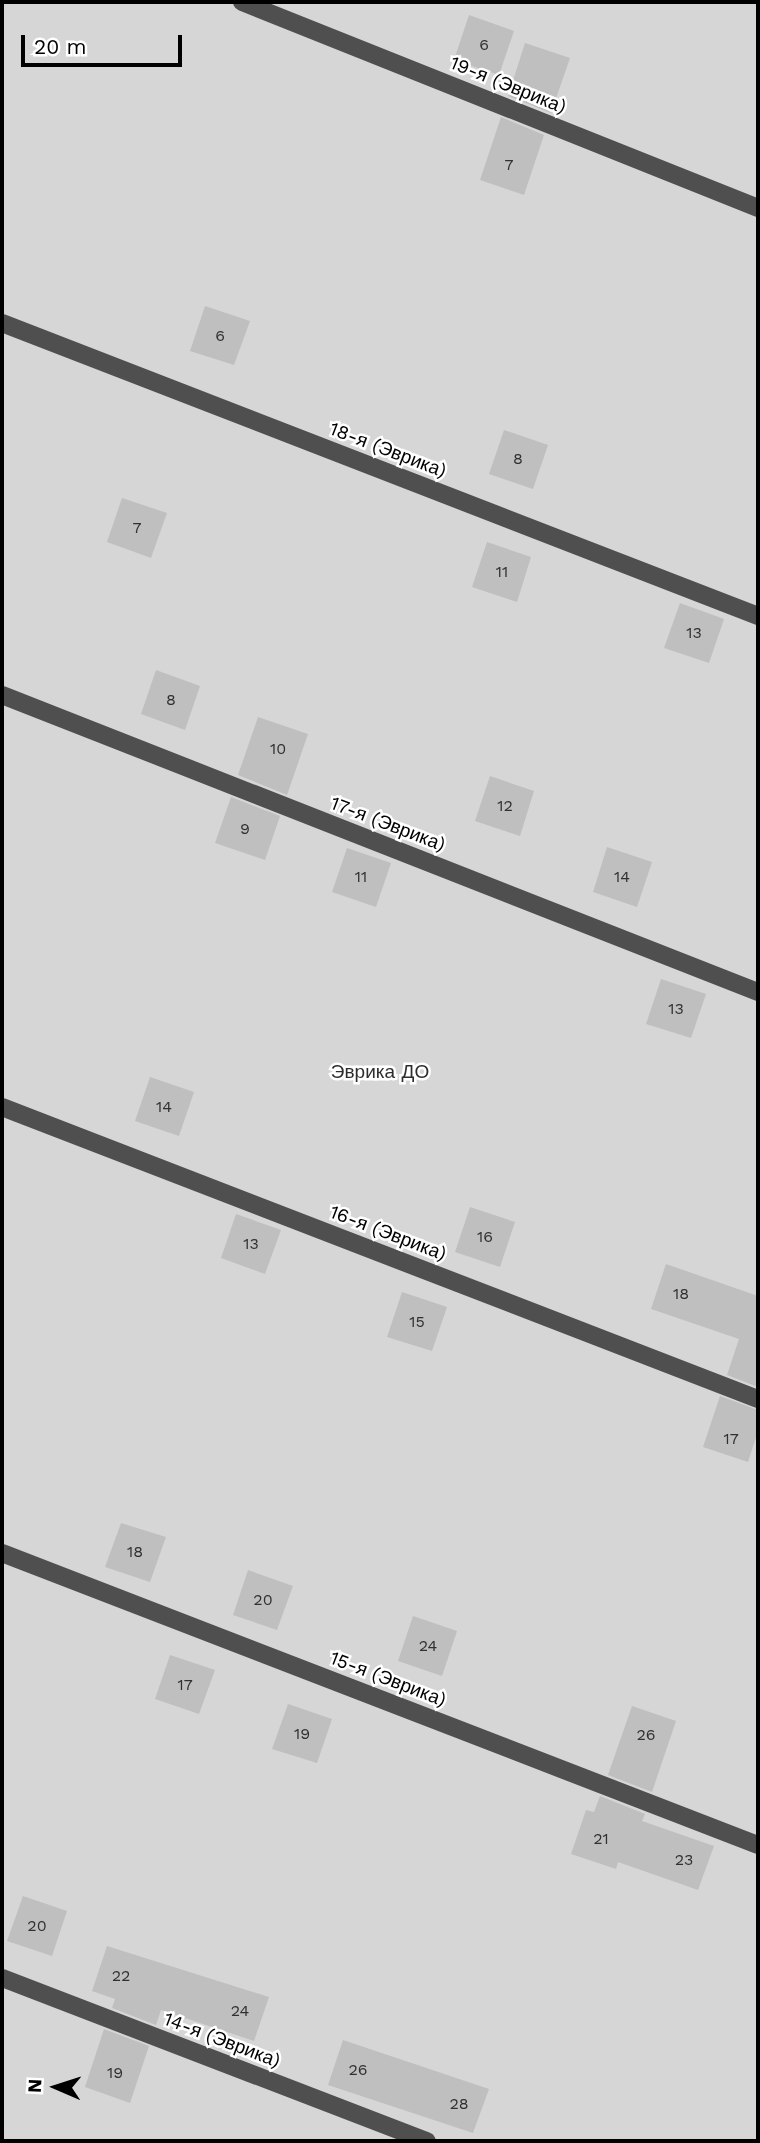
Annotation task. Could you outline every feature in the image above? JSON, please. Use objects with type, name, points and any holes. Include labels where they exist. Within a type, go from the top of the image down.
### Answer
[{"type":"lane","name":"19-я (Эврика)","points":[[242,2],[758,208]]},
{"type":"lane","name":"18-я (Эврика)","points":[[2,323],[758,616]]},
{"type":"lane","name":"17-я (Эврика)","points":[[2,695],[758,992]]},
{"type":"lane","name":"16-я (Эврика)","points":[[2,1107],[758,1399]]},
{"type":"lane","name":"15-я (Эврика)","points":[[2,1553],[758,1845]]},
{"type":"lane","name":"14-я (Эврика)","points":[[2,1978],[426,2141]]},
{"type":"green space","name":"Эврика ДО","points":[[2,2],[758,2],[758,2141],[2,2141]]},
{"type":"building","points":[[469,15],[514,31],[499,75],[454,60]]},
{"type":"building","points":[[525,43],[570,58],[551,113],[508,96]]},
{"type":"building","points":[[501,117],[544,135],[524,195],[480,180]]},
{"type":"building","points":[[205,306],[250,321],[234,365],[190,351]]},
{"type":"building","points":[[504,430],[548,445],[533,489],[489,474]]},
{"type":"building","points":[[122,498],[167,513],[151,558],[107,542]]},
{"type":"building","points":[[487,542],[531,557],[517,602],[472,587]]},
{"type":"building","points":[[680,603],[724,619],[709,663],[664,648]]},
{"type":"building","points":[[156,670],[200,686],[185,730],[141,714]]},
{"type":"building","points":[[258,717],[308,734],[287,795],[238,775]]},
{"type":"building","points":[[490,776],[534,791],[520,836],[475,821]]},
{"type":"building","points":[[231,797],[280,816],[265,860],[215,843]]},
{"type":"building","points":[[607,847],[652,862],[637,907],[593,892]]},
{"type":"building","points":[[347,848],[391,863],[376,907],[332,892]]},
{"type":"building","points":[[661,979],[706,994],[691,1038],[646,1024]]},
{"type":"building","points":[[150,1077],[194,1092],[179,1136],[135,1121]]},
{"type":"building","points":[[470,1207],[515,1222],[500,1267],[455,1252]]},
{"type":"building","points":[[236,1214],[281,1230],[265,1274],[221,1258]]},
{"type":"building","points":[[666,1264],[758,1296],[758,1387],[727,1375],[739,1339],[651,1309]]},
{"type":"building","points":[[402,1292],[447,1307],[432,1351],[387,1337]]},
{"type":"building","points":[[720,1396],[758,1410],[758,1431],[748,1462],[703,1447]]},
{"type":"building","points":[[121,1523],[166,1537],[150,1582],[105,1567]]},
{"type":"building","points":[[248,1570],[293,1586],[277,1630],[233,1615]]},
{"type":"building","points":[[413,1616],[457,1631],[442,1676],[398,1661]]},
{"type":"building","points":[[170,1655],[215,1670],[199,1714],[155,1699]]},
{"type":"building","points":[[288,1704],[332,1719],[317,1763],[272,1749]]},
{"type":"building","points":[[632,1706],[676,1721],[652,1792],[608,1775]]},
{"type":"building","points":[[600,1796],[645,1814],[642,1821],[714,1846],[698,1890],[618,1862],[616,1869],[571,1854],[586,1810],[594,1812]]},
{"type":"building","points":[[23,1896],[67,1911],[52,1956],[7,1941]]},
{"type":"building","points":[[107,1946],[269,1997],[254,2041],[161,2010],[156,2025],[112,2008],[115,1999],[92,1991]]},
{"type":"building","points":[[104,2029],[149,2046],[130,2103],[85,2087]]},
{"type":"building","points":[[343,2040],[489,2089],[473,2133],[328,2085]]}]
